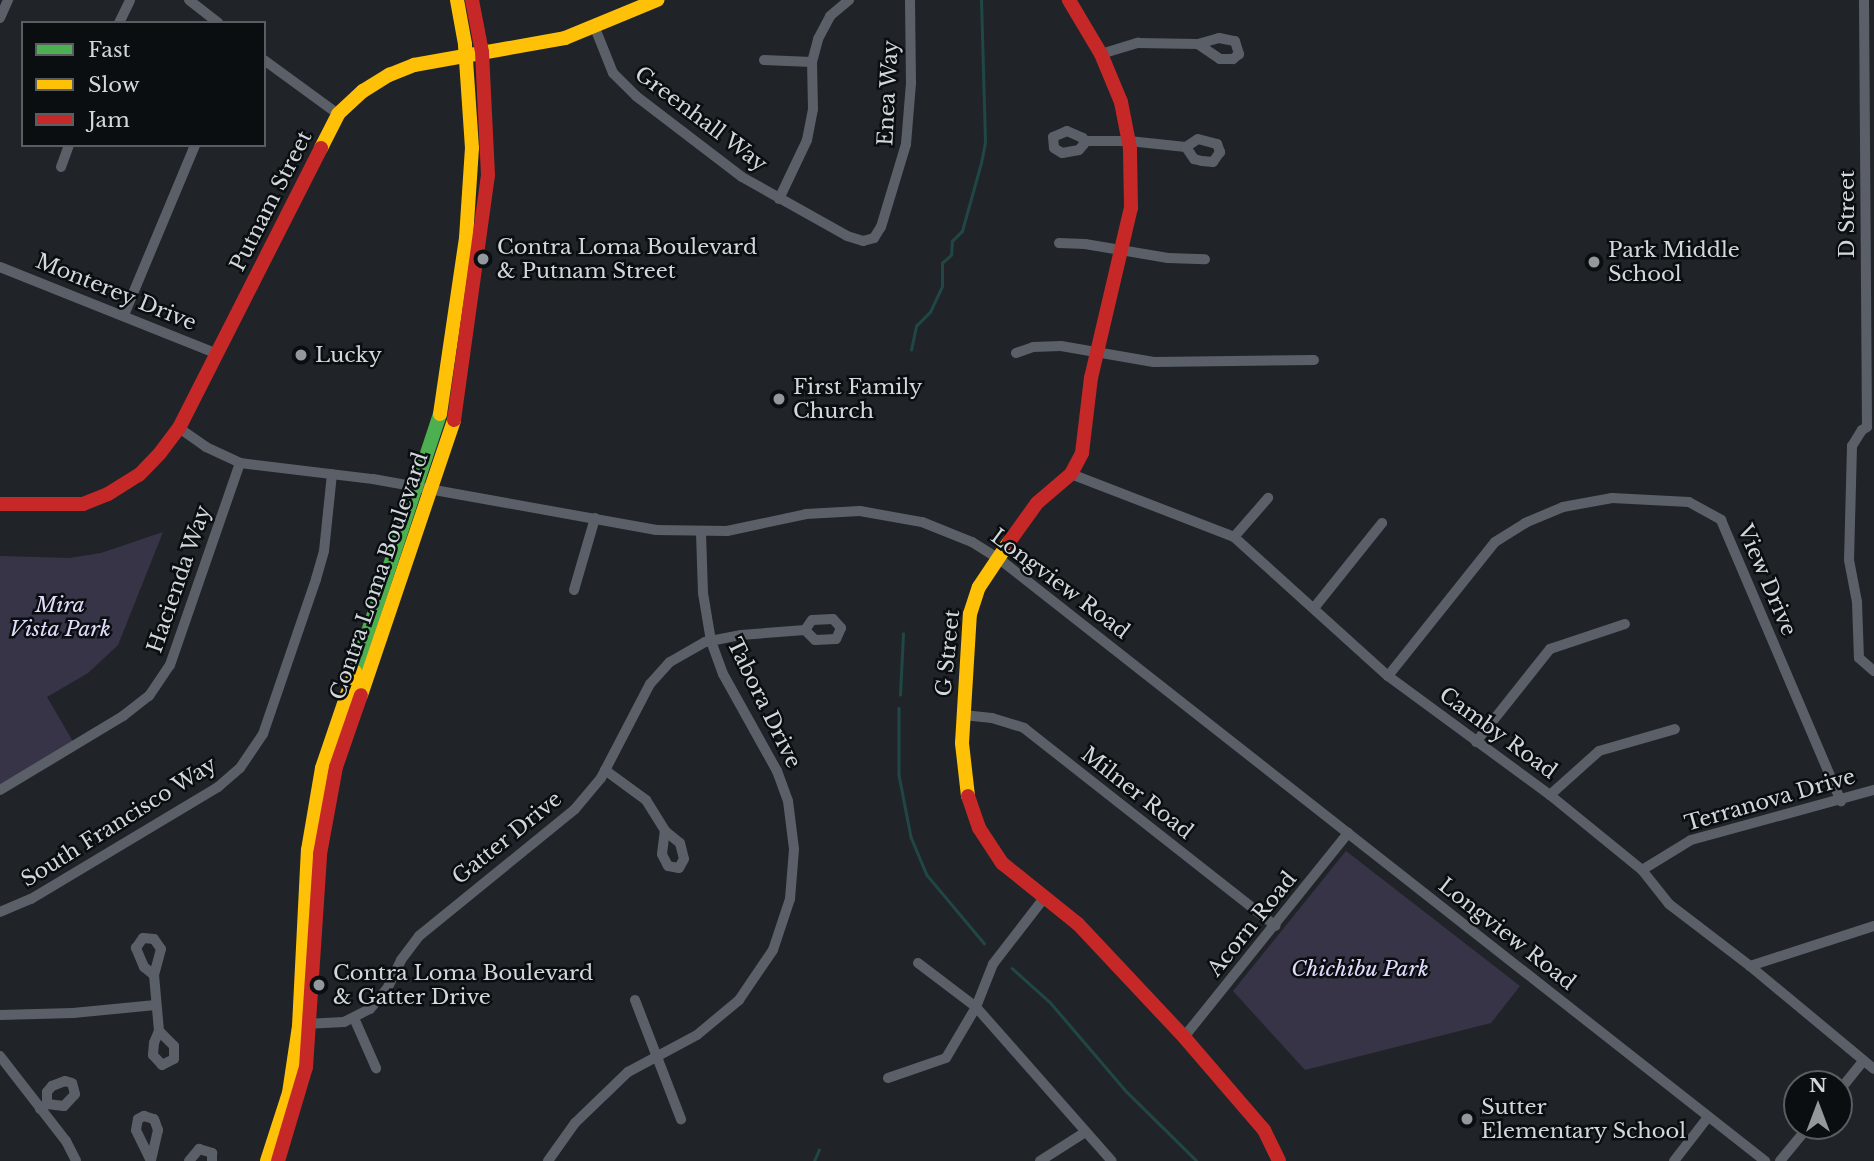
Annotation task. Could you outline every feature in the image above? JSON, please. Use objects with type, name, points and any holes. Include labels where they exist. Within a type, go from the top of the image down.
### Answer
[{"type":"main road","name":"Contra Loma Boulevard","points":[[278,1161],[288,1135],[306,1067],[304,1025],[308,849],[322,768],[437,428],[448,374],[466,238],[472,148],[466,54],[457,0]]},
{"type":"main road","name":"Contra Loma Boulevard","points":[[267,1161],[289,1093],[304,1025],[320,854],[336,766],[453,426],[460,387],[488,175],[482,52],[472,0]]},
{"type":"main road","name":"Putnam Street","points":[[0,504],[83,504],[108,494],[139,475],[179,428],[338,114],[363,91],[389,75],[414,65],[466,54],[539,44],[595,28],[656,0]]},
{"type":"main road","name":"G Street","points":[[1069,0],[1101,54],[1121,102],[1129,141],[1132,196],[1123,251],[1090,385],[1086,441],[1071,474],[1032,510],[998,558],[979,587],[970,614],[962,765],[971,810],[987,842],[1002,863],[1078,924],[1184,1037],[1264,1130],[1279,1161]]},
{"type":"street","points":[[0,18],[8,0]]},
{"type":"street","points":[[120,21],[130,0]]},
{"type":"street","points":[[189,0],[215,21]]},
{"type":"street","points":[[779,199],[807,140],[813,110],[812,62],[825,24],[849,0]]},
{"type":"street","name":"Enea Way","points":[[846,236],[863,241],[878,233],[900,170],[910,109],[910,0]]},
{"type":"street","name":"D Street","points":[[1864,0],[1871,429]]},
{"type":"street","name":"Greenhall Way","points":[[595,28],[613,72],[628,89],[727,167],[846,236]]},
{"type":"street","points":[[1101,54],[1138,43],[1198,44]]},
{"type":"street","points":[[764,60],[812,62]]},
{"type":"street","points":[[266,61],[338,114]]},
{"type":"street","points":[[1084,141],[1129,141],[1186,147]]},
{"type":"street","points":[[61,167],[68,147]]},
{"type":"street","points":[[124,315],[194,147]]},
{"type":"street","points":[[1059,243],[1168,258],[1205,259]]},
{"type":"street","name":"Monterey Drive","points":[[0,267],[217,354]]},
{"type":"street","points":[[1016,353],[1048,346],[1097,351],[1154,362],[1314,360]]},
{"type":"street","name":"Longview Road","points":[[179,428],[206,447],[240,463],[416,487],[656,530],[701,533],[752,527],[806,514],[876,512],[943,529],[998,558],[1765,1161]]},
{"type":"street","points":[[1871,429],[1862,430],[1852,446],[1849,560],[1857,602],[1859,659],[1874,671]]},
{"type":"street","name":"Hacienda Way","points":[[0,790],[123,716],[149,695],[170,665],[240,463]]},
{"type":"street","name":"South Francisco Way","points":[[0,912],[32,899],[207,794],[240,768],[263,734],[316,579],[324,551],[332,474]]},
{"type":"street","name":"Camby Road","points":[[1071,474],[1234,537],[1388,676],[1550,795],[1642,870],[1669,904],[1750,966],[1874,1069]]},
{"type":"street","points":[[1234,537],[1268,498]]},
{"type":"street","name":"View Drive","points":[[1388,676],[1495,541],[1525,523],[1563,508],[1612,498],[1689,502],[1721,520],[1841,801]]},
{"type":"street","points":[[574,590],[595,518]]},
{"type":"street","points":[[1314,608],[1382,523]]},
{"type":"street","name":"Tabora Drive","points":[[548,1161],[566,1132],[634,1068],[709,1027],[748,989],[779,935],[793,881],[793,833],[783,785],[723,674],[711,641],[703,593],[701,533]]},
{"type":"street","points":[[1476,742],[1550,649],[1625,624]]},
{"type":"street","name":"Gatter Drive","points":[[304,1025],[329,1024],[354,1018],[382,996],[419,936],[565,818],[606,770],[655,677],[677,656],[711,641],[741,635],[805,630]]},
{"type":"street","name":"Milner Road","points":[[963,715],[1002,720],[1024,728],[1276,926]]},
{"type":"street","points":[[1550,795],[1599,751],[1675,729]]},
{"type":"street","points":[[606,770],[646,800],[665,831]]},
{"type":"street","name":"Terranova Drive","points":[[1642,870],[1691,840],[1874,790]]},
{"type":"street","name":"Acorn Road","points":[[1184,1037],[1276,926],[1348,833]]},
{"type":"street","points":[[888,1077],[946,1058],[976,1007],[993,964],[1044,898]]},
{"type":"street","points":[[1750,966],[1874,926]]},
{"type":"street","points":[[918,963],[976,1007],[1084,1133],[1112,1161]]},
{"type":"street","points":[[154,975],[159,1031]]},
{"type":"street","points":[[635,1000],[681,1119]]},
{"type":"street","points":[[0,1015],[156,1005]]},
{"type":"street","points":[[354,1018],[376,1068]]},
{"type":"street","points":[[0,1056],[43,1107],[76,1161]]},
{"type":"street","points":[[1853,1074],[1863,1061]]},
{"type":"street","points":[[1674,1161],[1708,1117]]},
{"type":"street","points":[[1040,1161],[1084,1133]]},
{"type":"street","points":[[1780,1161],[1797,1140]]},
{"type":"street","points":[[189,1161],[198,1149],[212,1153],[212,1161]]},
{"type":"green space","name":"Mira Vista Park","points":[[163,532],[118,645],[88,673],[47,697],[75,745],[0,790],[0,556],[69,558],[101,553]]},
{"type":"green space","name":"Chichibu Park","points":[[1346,851],[1520,986],[1491,1023],[1305,1070],[1233,991]]},
{"type":"waterway","points":[[911,350],[916,326],[930,312],[942,286],[942,263],[951,255],[952,241],[962,231],[981,163],[985,142],[981,0]]},
{"type":"waterway","points":[[900,695],[903,634]]},
{"type":"waterway","points":[[899,708],[899,775],[911,837],[927,875],[984,943]]},
{"type":"waterway","points":[[1012,968],[1050,1002],[1127,1092],[1196,1160]]},
{"type":"waterway","points":[[814,1161],[819,1150]]},
{"type":"traffic: fast","points":[[355,671],[440,414]]},
{"type":"traffic: slow","points":[[440,414],[466,238],[472,148],[465,44],[457,0]]},
{"type":"traffic: slow","points":[[321,148],[338,114],[363,91],[389,75],[414,65],[565,38],[657,0]]},
{"type":"traffic: slow","points":[[361,695],[454,420]]},
{"type":"traffic: slow","points":[[968,796],[962,743],[970,614],[979,587],[1009,542]]},
{"type":"traffic: slow","points":[[267,1161],[289,1093],[299,1026],[308,850],[322,768],[355,671]]},
{"type":"traffic: jam","points":[[454,420],[488,175],[482,52],[472,0]]},
{"type":"traffic: jam","points":[[1009,542],[1037,503],[1071,474],[1082,453],[1091,378],[1131,208],[1130,148],[1121,102],[1101,54],[1069,0]]},
{"type":"traffic: jam","points":[[0,504],[83,504],[108,494],[139,475],[160,453],[179,428],[321,148]]},
{"type":"traffic: jam","points":[[278,1161],[306,1067],[320,854],[336,767],[361,695]]},
{"type":"traffic: jam","points":[[968,796],[979,828],[1002,863],[1078,924],[1184,1037],[1264,1130],[1279,1161]]},
{"type":"place","name":"Contra Loma Boulevard & Putnam Street","points":[[483,259]]},
{"type":"place","name":"Park Middle School","points":[[1594,262]]},
{"type":"place","name":"Lucky","points":[[301,355]]},
{"type":"place","name":"First Family Church","points":[[779,399]]},
{"type":"place","name":"Contra Loma Boulevard & Gatter Drive","points":[[319,985]]},
{"type":"place","name":"Sutter Elementary School","points":[[1467,1119]]}]
